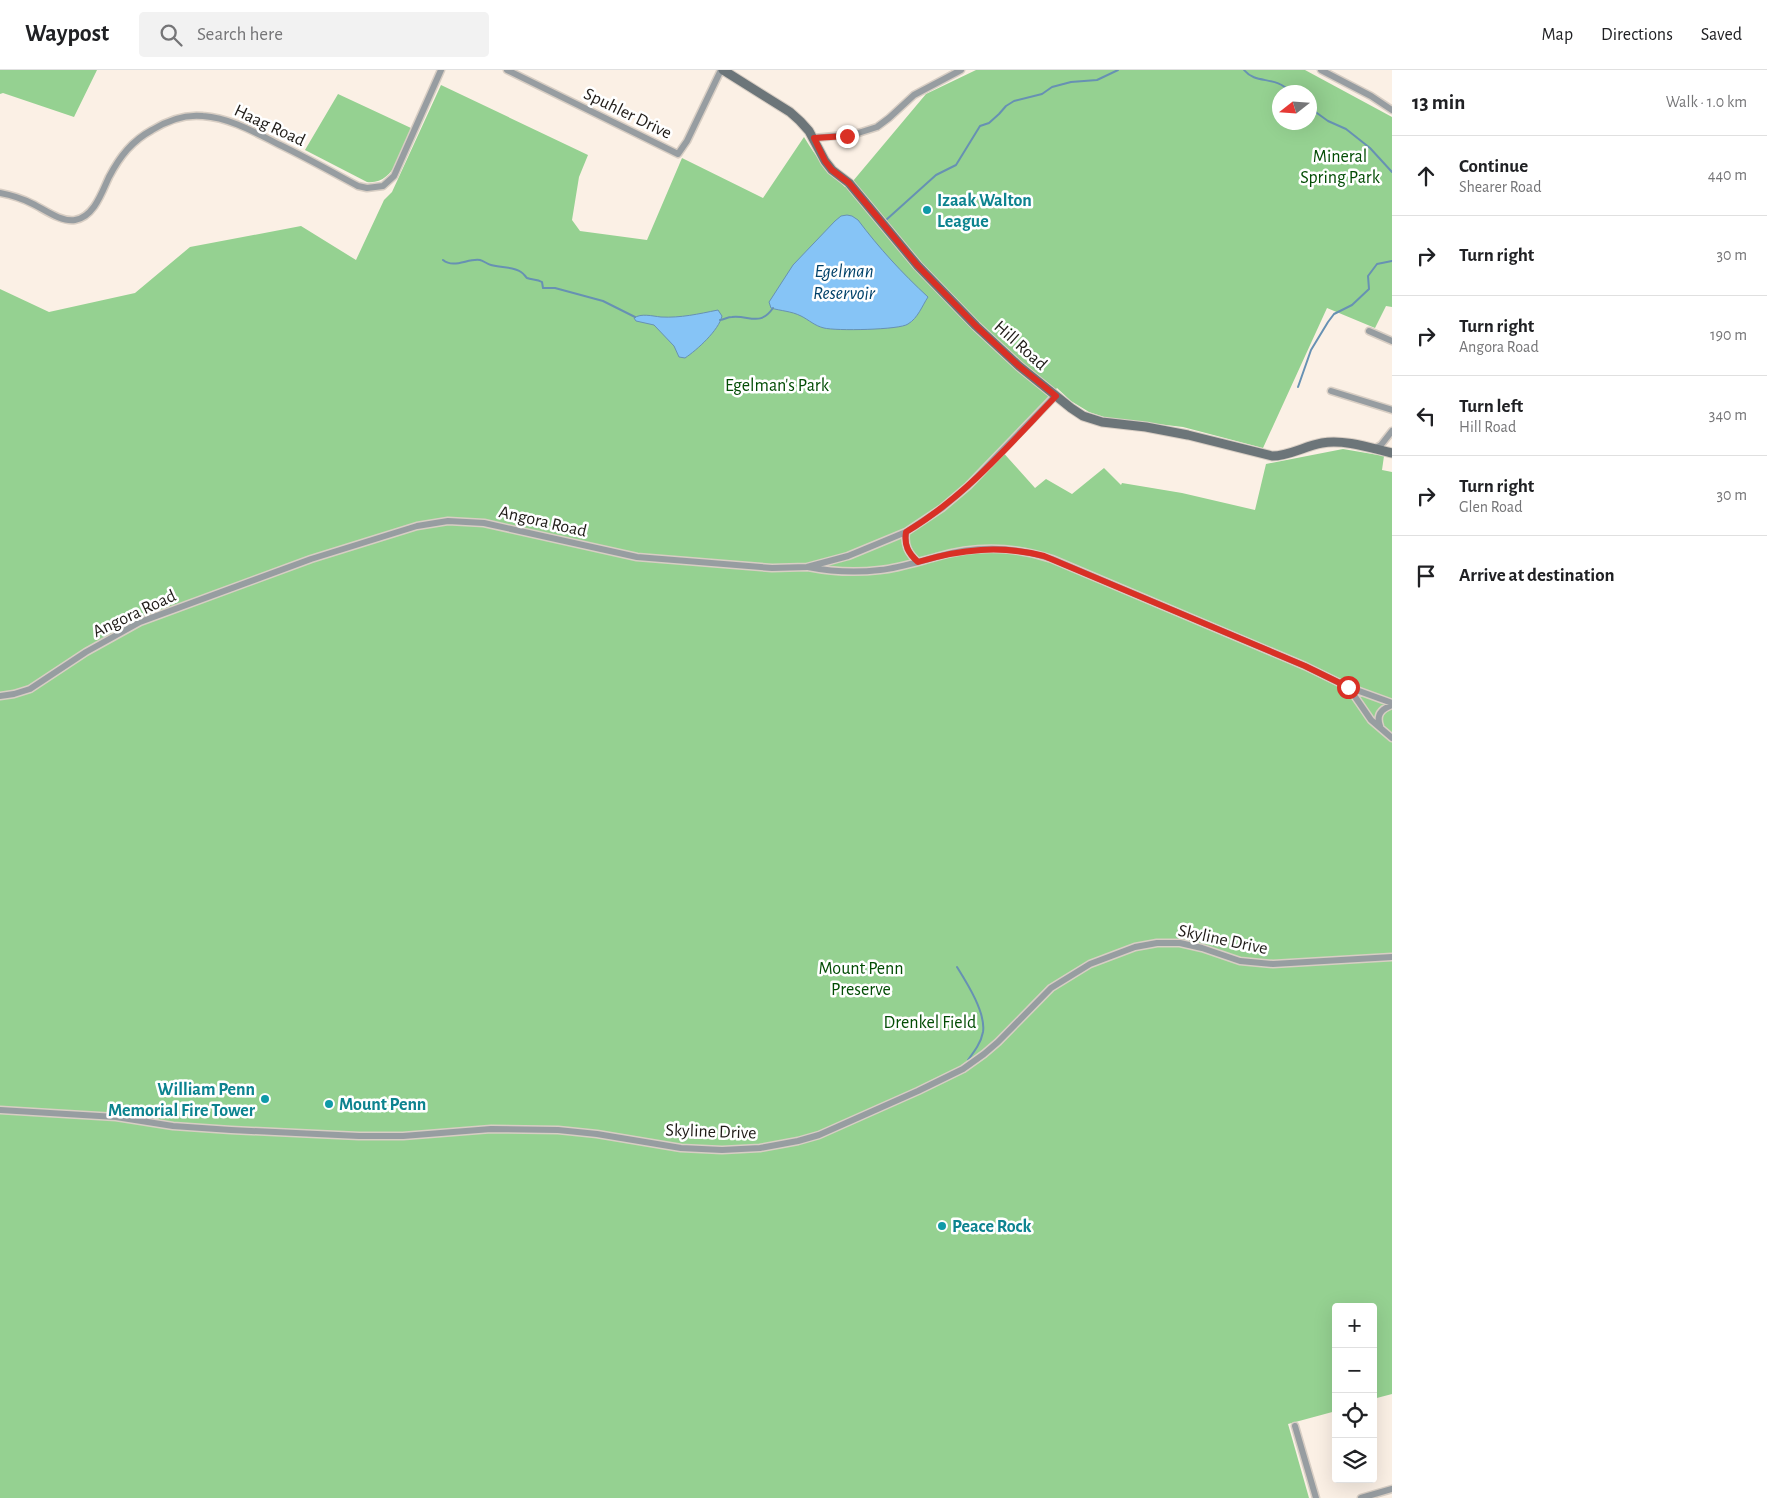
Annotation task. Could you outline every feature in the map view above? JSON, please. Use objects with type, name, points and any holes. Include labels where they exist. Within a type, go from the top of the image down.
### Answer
[{"type":"street","name":"Haag Road","points":[[0,193],[23,200],[69,220],[80,218],[96,204],[118,161],[131,145],[146,133],[172,120],[182,117],[202,116],[227,120],[251,130],[358,186],[368,188],[383,186],[394,176],[441,70]]},
{"type":"street","name":"Spuhler Drive","points":[[507,70],[678,154],[687,141],[724,70]]},
{"type":"street","name":"Hill Road","points":[[724,70],[790,112],[809,131],[832,170],[849,183],[918,266],[976,326],[1026,372],[1083,416],[1095,421],[1188,435],[1272,456],[1284,455],[1324,442],[1334,442],[1392,453]]},
{"type":"street","points":[[814,138],[855,134],[877,127],[894,115],[914,95],[962,70]]},
{"type":"street","points":[[1321,70],[1372,96],[1392,110]]},
{"type":"street","points":[[1369,331],[1392,341]]},
{"type":"street","points":[[1331,391],[1392,410]]},
{"type":"street","name":"Angora Road","points":[[0,696],[30,689],[86,652],[140,622],[311,558],[402,529],[423,525],[448,522],[484,523],[637,557],[772,568],[807,567],[860,552],[906,532],[932,516],[957,497],[1056,396]]},
{"type":"street","points":[[1374,449],[1381,445],[1392,431]]},
{"type":"street","points":[[906,532],[906,545],[909,552],[918,562]]},
{"type":"street","points":[[807,567],[832,572],[882,570],[954,552],[987,549],[1015,550],[1044,556],[1305,666],[1348,687],[1392,704]]},
{"type":"street","points":[[1348,687],[1371,720],[1392,738]]},
{"type":"street","points":[[1381,729],[1378,716],[1381,710],[1392,704]]},
{"type":"street","name":"Skyline Drive","points":[[0,1110],[116,1117],[173,1126],[231,1130],[403,1136],[482,1130],[558,1130],[597,1134],[681,1148],[722,1150],[760,1148],[798,1141],[819,1134],[948,1078],[984,1054],[1008,1033],[1051,988],[1090,964],[1135,947],[1157,943],[1180,943],[1202,948],[1240,961],[1273,964],[1392,958]]},
{"type":"street","points":[[1296,1426],[1316,1498]]},
{"type":"street","points":[[1361,1498],[1392,1489]]},
{"type":"green space","points":[[0,70],[97,70],[74,117],[3,93],[0,94]]},
{"type":"green space","name":"Mount Penn Preserve","points":[[976,70],[1305,70],[1392,117],[1392,307],[1386,306],[1375,328],[1327,308],[1263,448],[1183,427],[1107,418],[1089,412],[1071,401],[1057,388],[1000,449],[1035,488],[1046,479],[1072,494],[1104,468],[1121,485],[1122,483],[1182,493],[1255,510],[1266,464],[1343,449],[1384,456],[1382,470],[1392,472],[1392,1394],[1377,1398],[1377,1303],[1332,1303],[1332,1412],[1288,1424],[1309,1498],[0,1498],[0,289],[49,312],[135,293],[190,247],[301,226],[356,260],[384,200],[392,192],[441,85],[588,155],[579,177],[572,220],[580,231],[647,240],[682,158],[763,198],[804,137],[823,164],[845,187],[853,181],[926,94]]},
{"type":"green space","points":[[338,94],[411,128],[401,155],[391,172],[384,178],[367,182],[305,150]]},
{"type":"water","name":"Egelman Reservoir","points":[[847,215],[858,220],[891,260],[928,297],[917,315],[908,324],[881,329],[830,329],[818,326],[797,314],[771,308],[769,302],[793,265],[835,221],[841,216]]},
{"type":"water","points":[[718,310],[722,316],[717,327],[701,345],[685,358],[679,357],[674,346],[654,325],[636,321],[634,318],[643,315],[661,317],[683,316]]},
{"type":"waterway","points":[[886,220],[936,175],[956,165],[980,126],[989,123],[1006,106],[1014,101],[1042,94],[1052,87],[1071,82],[1097,80],[1118,70]]},
{"type":"waterway","points":[[1244,70],[1249,75],[1281,85]]},
{"type":"waterway","points":[[1317,113],[1328,121],[1346,129],[1370,148],[1392,172]]},
{"type":"waterway","points":[[443,260],[452,264],[480,260],[491,265],[514,269],[521,272],[527,278],[542,282],[543,288],[555,288],[603,301],[635,317]]},
{"type":"waterway","points":[[1298,387],[1311,350],[1328,322],[1334,314],[1352,305],[1369,289],[1368,276],[1377,264],[1392,261]]},
{"type":"waterway","points":[[720,320],[729,317],[759,319],[768,314],[773,308]]},
{"type":"waterway","points":[[957,967],[975,998],[983,1024],[981,1040],[968,1060]]},
{"type":"place","name":"Izaak Walton League","points":[[927,210]]},
{"type":"place","name":"William Penn Memorial Fire Tower","points":[[265,1099]]},
{"type":"place","name":"Mount Penn","points":[[329,1104]]},
{"type":"place","name":"Peace Rock","points":[[942,1226]]},
{"type":"route","points":[[847,136],[814,138],[825,161],[832,170],[849,183],[918,266],[976,326],[1032,378],[1056,396],[957,497],[932,516],[906,532],[906,545],[912,557],[918,562],[954,552],[987,549],[1015,550],[1044,556],[1305,666],[1348,687]]},
{"type":"park label","name":"Mineral Spring Park","points":[[1340,166]]},
{"type":"park label","name":"Egelman's Park","points":[[777,385]]},
{"type":"park label","name":"Drenkel Field","points":[[930,1022]]}]
